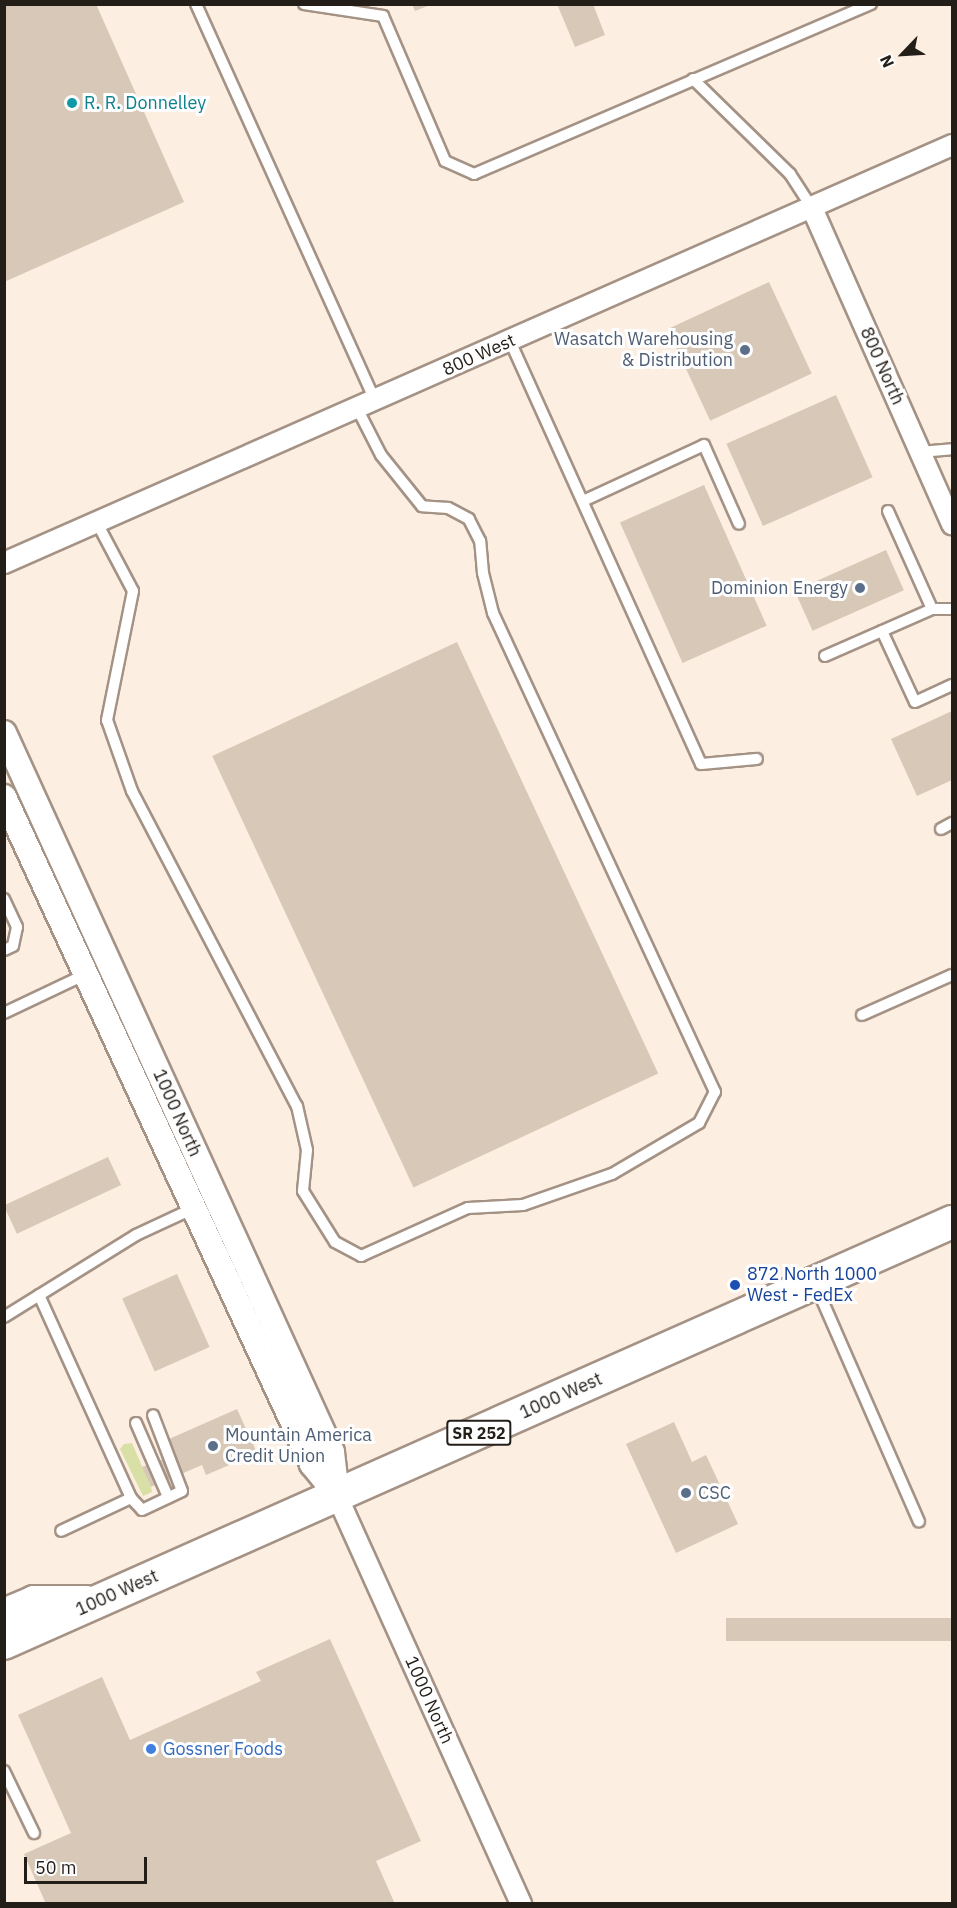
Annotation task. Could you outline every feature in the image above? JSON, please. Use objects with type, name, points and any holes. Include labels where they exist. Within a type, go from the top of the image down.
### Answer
[{"type":"main road","name":"1000 West","points":[[4,1643],[952,1222]]},
{"type":"main road","points":[[4,1615],[34,1602],[98,1602]]},
{"type":"street","name":"800 West","points":[[4,564],[96,521],[952,145]]},
{"type":"street","name":"800 North","points":[[812,208],[952,524]]},
{"type":"street","name":"1000 North","points":[[4,733],[332,1452],[338,1496]]},
{"type":"street","name":"1000 North","points":[[4,797],[192,1209],[312,1464],[338,1496],[521,1904]]},
{"type":"lane","points":[[96,521],[133,591],[107,720],[132,791],[297,1106],[307,1150],[303,1191],[334,1242],[361,1256],[468,1208],[523,1205],[612,1174],[699,1123],[715,1092],[493,613],[483,573],[480,541],[469,519],[448,508],[422,506],[381,455],[366,404],[196,4]]},
{"type":"lane","points":[[304,4],[383,16],[445,161],[474,174],[871,4]]},
{"type":"lane","points":[[693,79],[790,174],[812,208]]},
{"type":"lane","points":[[510,341],[701,764],[757,759]]},
{"type":"lane","points":[[583,501],[704,446],[739,525]]},
{"type":"lane","points":[[920,452],[952,449]]},
{"type":"lane","points":[[888,511],[932,609]]},
{"type":"lane","points":[[825,656],[932,609],[952,609]]},
{"type":"lane","points":[[882,631],[915,702],[952,685]]},
{"type":"lane","points":[[940,829],[952,823]]},
{"type":"lane","points":[[4,899],[17,927],[13,946],[4,950]]},
{"type":"lane","points":[[4,1012],[86,974]]},
{"type":"lane","points":[[862,1015],[952,975]]},
{"type":"lane","points":[[4,1317],[136,1235],[192,1209]]},
{"type":"lane","points":[[815,1283],[919,1522]]},
{"type":"lane","points":[[39,1295],[131,1498],[142,1510],[182,1491],[153,1415]]},
{"type":"lane","points":[[136,1423],[168,1497]]},
{"type":"lane","points":[[61,1531],[131,1498]]},
{"type":"lane","points":[[4,1771],[33,1833]]},
{"type":"green space","points":[[132,1443],[151,1487],[152,1492],[143,1496],[120,1449],[124,1444]]},
{"type":"building","name":"R. R. Donnelley","points":[[4,4],[96,4],[184,202],[4,282]]},
{"type":"building","points":[[412,4],[430,4],[430,5],[415,11]]},
{"type":"building","points":[[557,4],[593,4],[605,35],[575,47]]},
{"type":"building","points":[[769,282],[812,374],[710,421],[667,329]]},
{"type":"building","points":[[836,395],[873,477],[763,526],[726,444]]},
{"type":"building","points":[[704,485],[767,626],[683,663],[620,522]]},
{"type":"building","points":[[886,550],[904,590],[813,631],[795,591]]},
{"type":"building","points":[[457,642],[658,1073],[413,1188],[212,756]]},
{"type":"building","points":[[952,711],[952,780],[917,796],[891,739]]},
{"type":"building","points":[[108,1157],[121,1185],[17,1234],[4,1205]]},
{"type":"building","points":[[177,1274],[210,1347],[155,1371],[122,1298]]},
{"type":"building","name":"Mountain America Credit Union","points":[[237,1409],[257,1453],[206,1475],[202,1465],[151,1487],[142,1467],[176,1454],[169,1439]]},
{"type":"building","name":"CSC","points":[[674,1422],[692,1462],[706,1455],[738,1524],[676,1553],[626,1444]]},
{"type":"building","points":[[726,1618],[952,1618],[952,1641],[726,1641]]},
{"type":"building","points":[[330,1639],[421,1841],[376,1861],[395,1904],[46,1904],[24,1854],[71,1833],[18,1715],[102,1677],[130,1740],[261,1681],[256,1672]]},
{"type":"place","name":"R. R. Donnelley","points":[[72,103]]},
{"type":"place","name":"Wasatch Warehousing & Distribution","points":[[745,350]]},
{"type":"place","name":"Dominion Energy","points":[[860,588]]},
{"type":"place","name":"872 North 1000 West - FedEx","points":[[735,1285]]},
{"type":"place","name":"Mountain America Credit Union","points":[[213,1446]]},
{"type":"place","name":"CSC","points":[[686,1493]]},
{"type":"place","name":"Gossner Foods","points":[[151,1749]]}]
